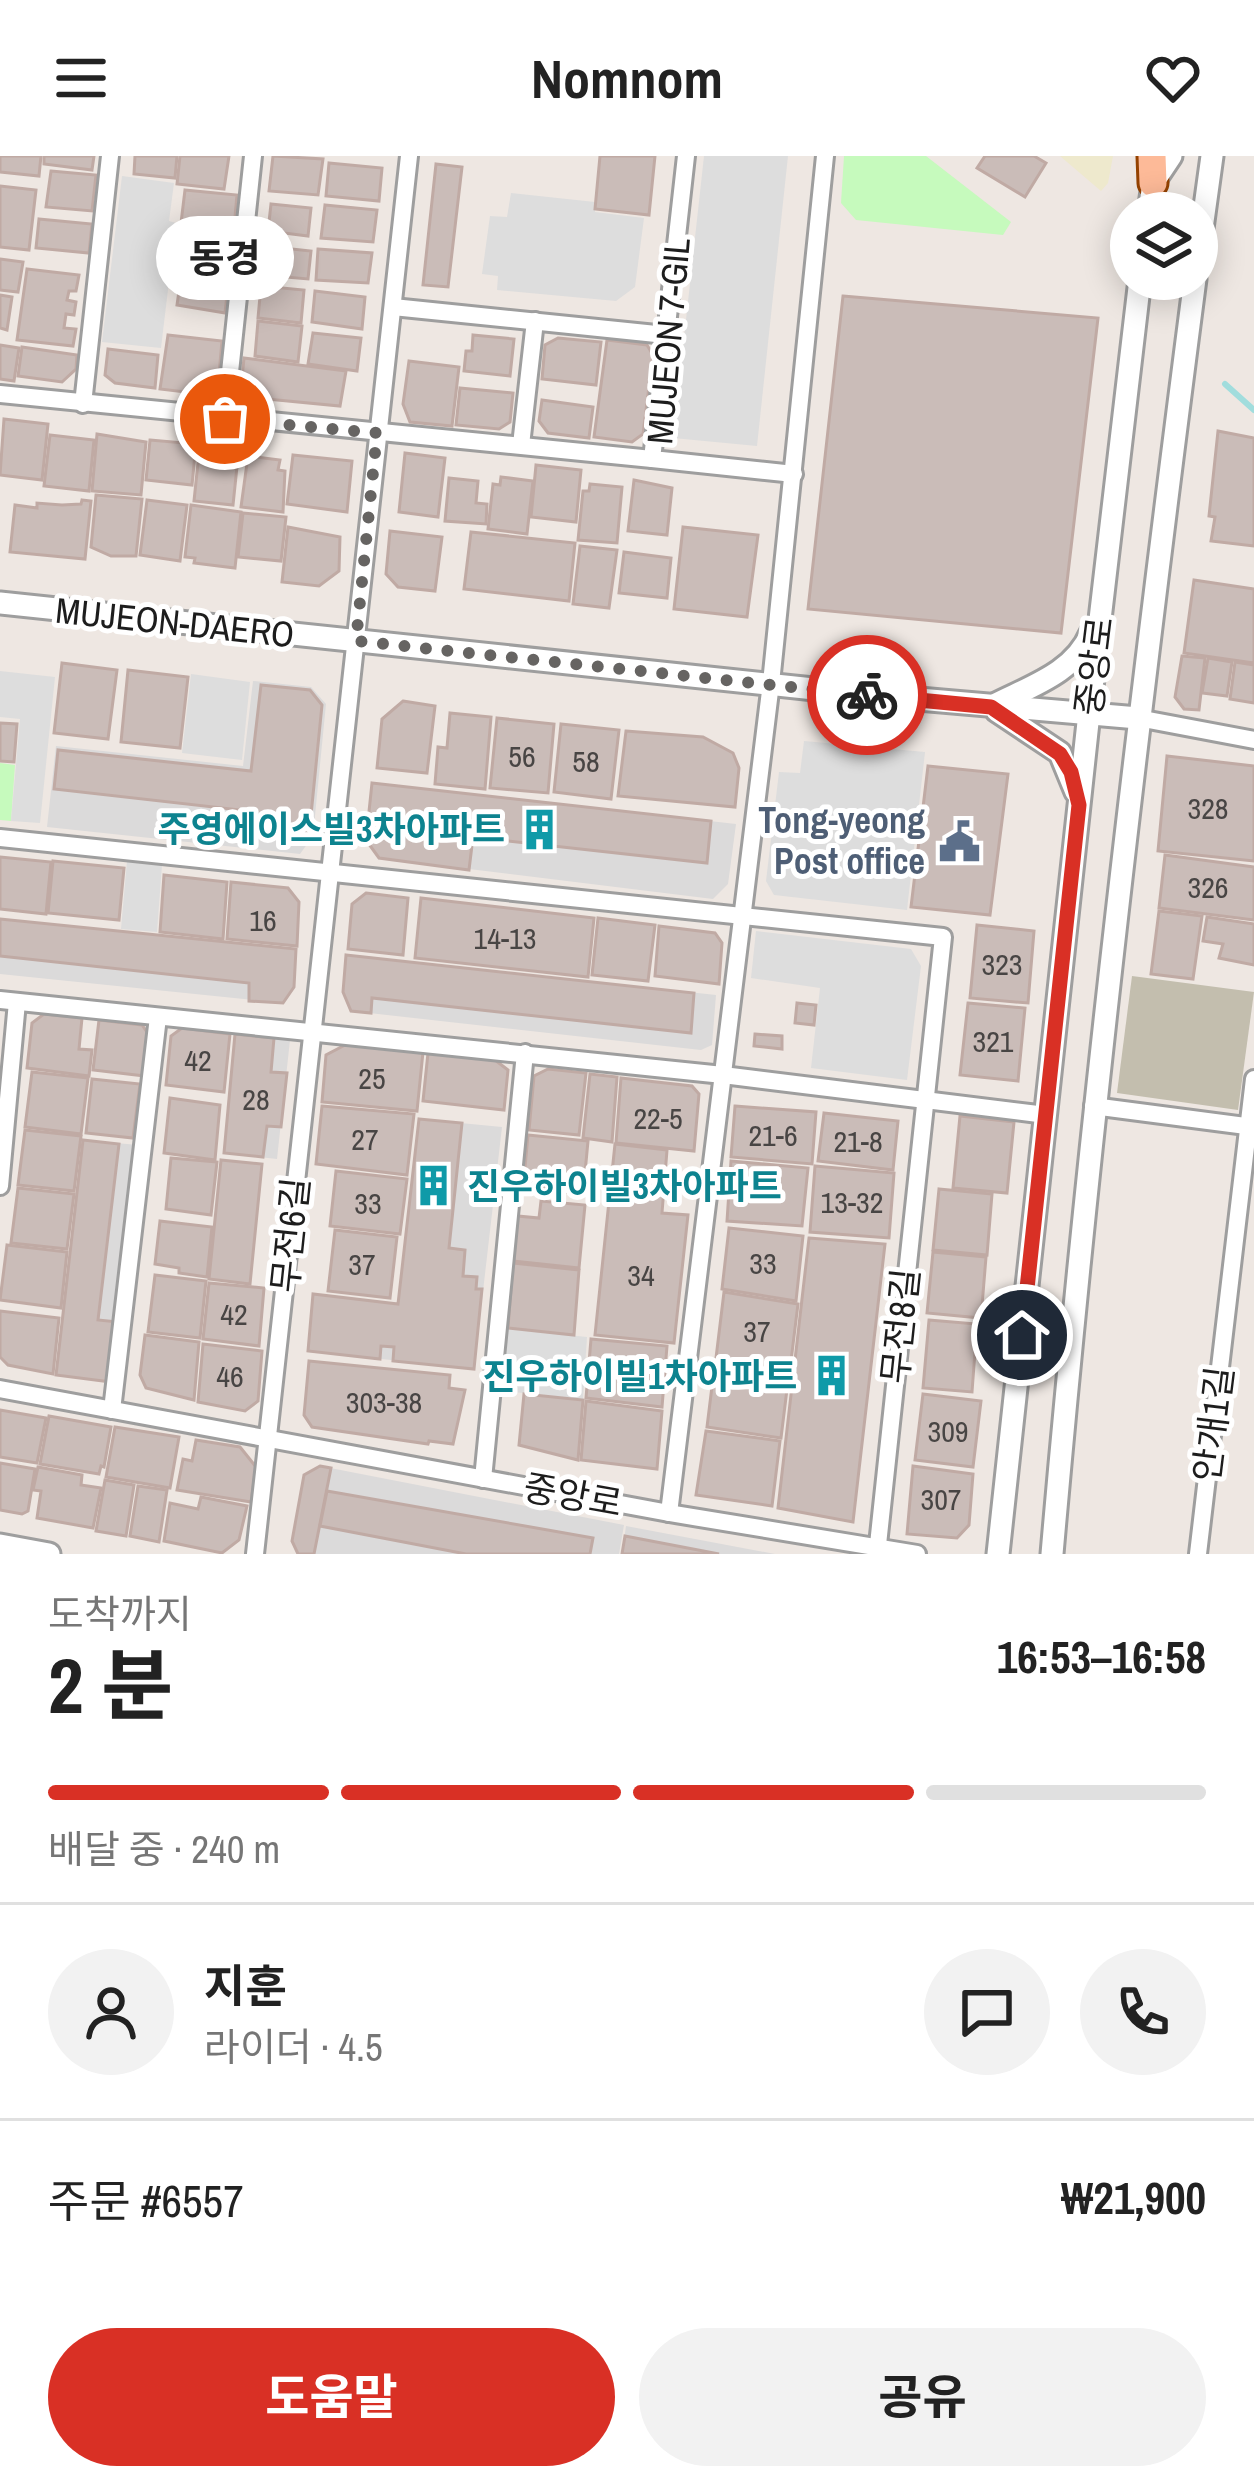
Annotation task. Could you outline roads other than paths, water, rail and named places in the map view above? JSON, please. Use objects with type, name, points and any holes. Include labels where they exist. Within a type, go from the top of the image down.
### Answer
[{"type":"street","points":[[83,404],[110,156]]},
{"type":"street","points":[[225,419],[253,156]]},
{"type":"street","name":"무전6길","points":[[255,1554],[409,156]]},
{"type":"street","name":"MUJEON 7-GIL","points":[[686,156],[652,459],[794,473]]},
{"type":"street","points":[[670,1513],[771,683],[825,156]]},
{"type":"street","points":[[1152,170],[1171,156]]},
{"type":"street","points":[[1207,192],[1212,156]]},
{"type":"street","name":"중앙로","points":[[998,1554],[1137,300]]},
{"type":"street","name":"중앙로","points":[[1052,1554],[1093,1106],[1192,300]]},
{"type":"street","points":[[393,307],[666,334]]},
{"type":"street","points":[[520,445],[535,321]]},
{"type":"street","points":[[0,394],[652,459]]},
{"type":"street","name":"MUJEON-DAERO","points":[[0,603],[991,707],[1138,718]]},
{"type":"street","points":[[1079,805],[1071,772],[1060,754],[991,707],[1082,655],[1100,610]]},
{"type":"street","name":"중앙로","points":[[1138,718],[1254,740]]},
{"type":"street","name":"무전8길","points":[[0,838],[943,937],[877,1552]]},
{"type":"street","points":[[0,1186],[9,1001],[525,1053],[1046,1115]]},
{"type":"street","points":[[112,1410],[158,1018]]},
{"type":"street","points":[[483,1479],[525,1053]]},
{"type":"street","name":"안개1길","points":[[1198,1554],[1254,1079]]},
{"type":"street","points":[[1093,1106],[1251,1127]]},
{"type":"street","points":[[0,1389],[269,1440]]},
{"type":"street","name":"중앙로","points":[[269,1440],[877,1552],[917,1554]]},
{"type":"street","points":[[0,1545],[49,1554]]},
{"type":"waterway","points":[[1225,384],[1254,410]]},
{"type":"place","name":"동경","points":[[225,419]]},
{"type":"place","name":"주영에이스빌3차아파트","points":[[539,829]]},
{"type":"place","name":"Tong-yeong Post office","points":[[959,841]]},
{"type":"place","name":"진우하이빌3차아파트","points":[[433,1186]]},
{"type":"place","name":"진우하이빌1차아파트","points":[[831,1376]]}]
